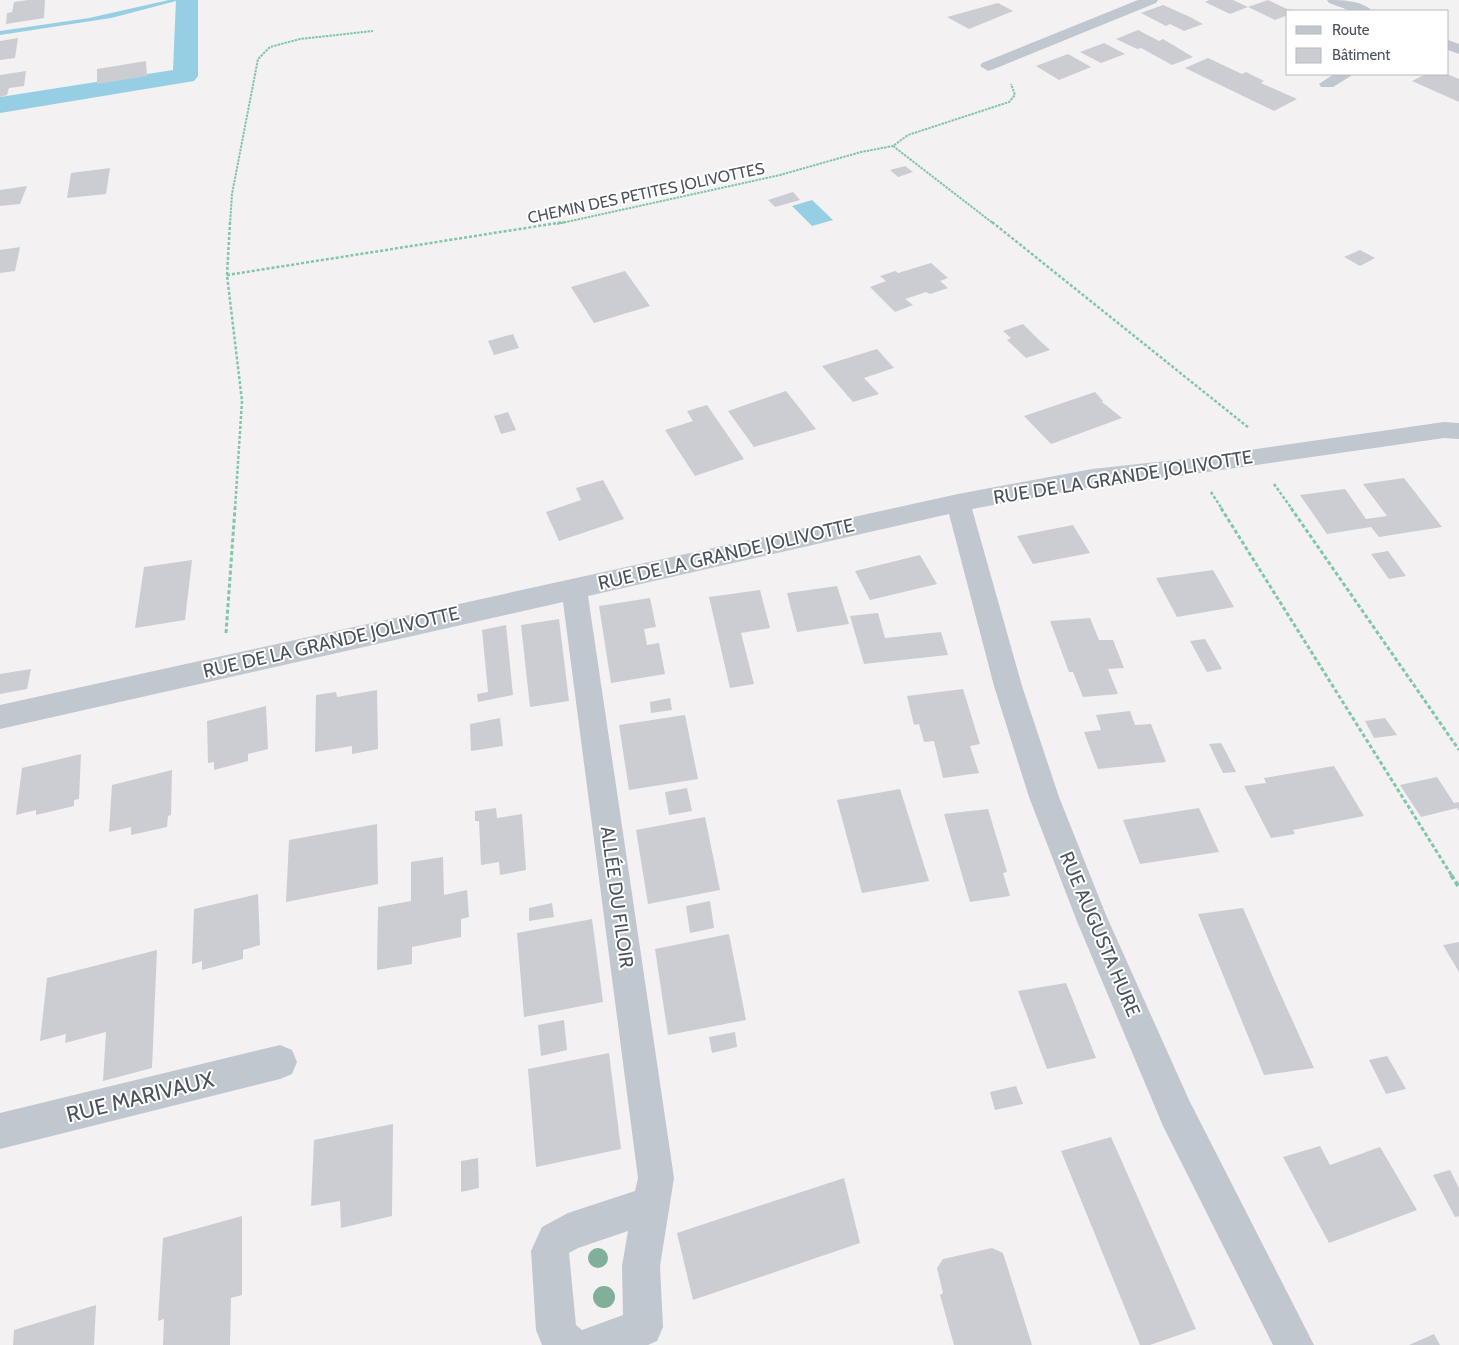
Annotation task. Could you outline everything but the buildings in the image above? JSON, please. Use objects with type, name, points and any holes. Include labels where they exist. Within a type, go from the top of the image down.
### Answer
[{"type":"street","points":[[988,66],[1152,0]]},
{"type":"street","points":[[1334,0],[1361,10]]},
{"type":"street","points":[[1326,84],[1344,75]]},
{"type":"street","name":"RUE DE LA GRANDE JOLIVOTTE","points":[[0,717],[224,665],[958,503],[1092,478],[1194,466],[1444,430],[1459,431]]},
{"type":"street","name":"RUE AUGUSTA HURE","points":[[958,503],[1020,723],[1044,797],[1082,893],[1176,1113],[1294,1345]]},
{"type":"street","name":"ALLÉE DU FILOIR","points":[[574,588],[656,1178],[641,1266],[643,1327],[595,1345]]},
{"type":"street","name":"RUE MARIVAUX","points":[[0,1132],[280,1062]]},
{"type":"street","points":[[569,1345],[561,1340],[556,1330],[550,1251],[555,1240],[568,1232],[651,1205]]},
{"type":"path","points":[[224,665],[242,401],[227,275],[232,194],[258,58],[270,47],[300,39],[373,31]]},
{"type":"path","name":"CHEMIN DES PETITES JOLIVOTTES","points":[[227,275],[572,221],[780,175],[860,152],[893,146],[908,135],[1009,102],[1015,95],[1014,88],[1006,79],[988,66]]},
{"type":"path","points":[[893,146],[927,170],[1281,453]]},
{"type":"path","points":[[1255,457],[1459,750]]},
{"type":"path","points":[[1194,466],[1459,887]]},
{"type":"water","points":[[812,200],[833,220],[812,226],[792,206]]},
{"type":"waterway","points":[[0,33],[89,20],[177,0]]},
{"type":"waterway","points":[[0,105],[185,76],[187,0]]}]
